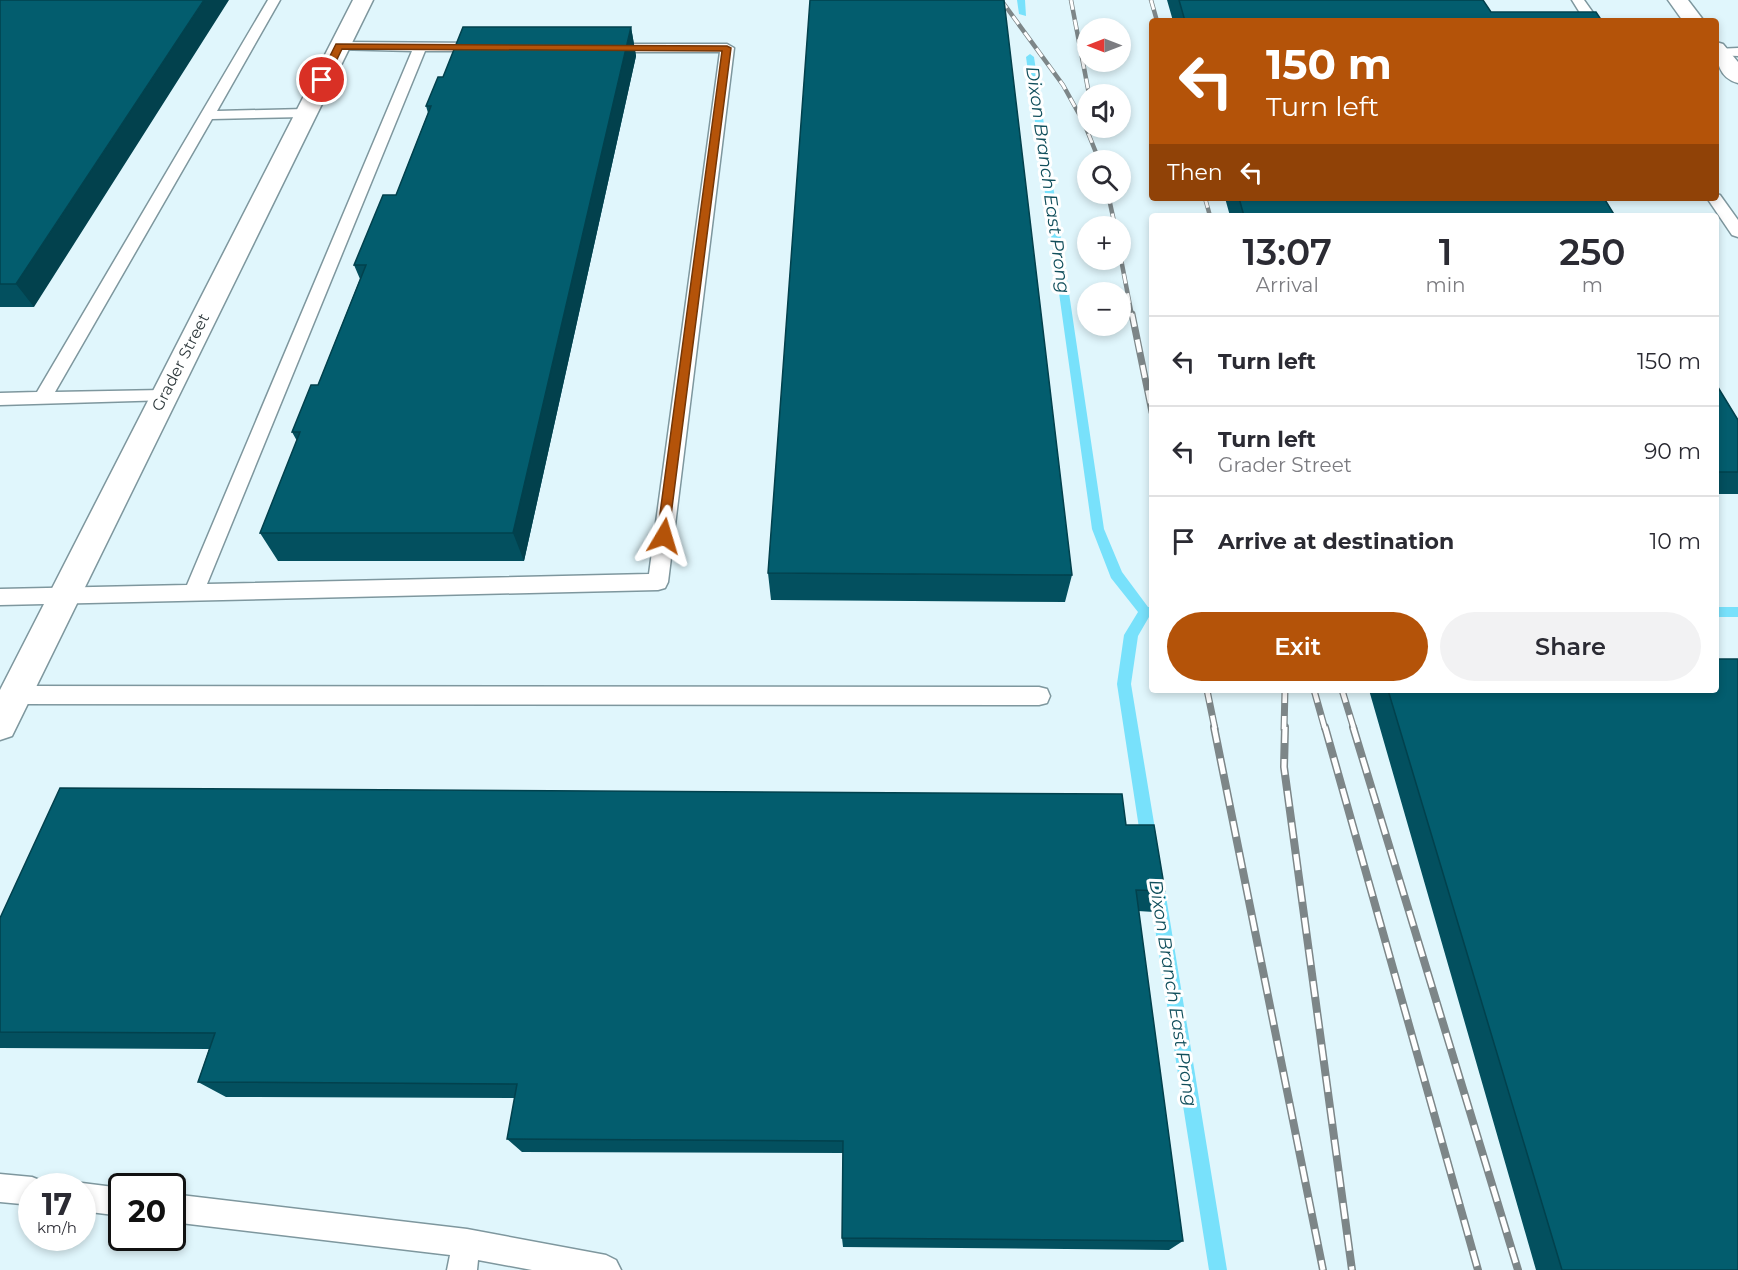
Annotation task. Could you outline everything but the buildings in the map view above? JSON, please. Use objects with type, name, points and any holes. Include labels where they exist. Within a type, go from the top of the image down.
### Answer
[{"type":"street","name":"Grader Street","points":[[0,725],[363,0]]},
{"type":"street","points":[[1678,0],[1692,18]]},
{"type":"street","points":[[1724,50],[1738,76]]},
{"type":"lane","points":[[42,399],[274,0]]},
{"type":"lane","points":[[1578,0],[1590,18]]},
{"type":"lane","points":[[339,46],[502,47]]},
{"type":"lane","points":[[193,594],[420,47]]},
{"type":"lane","points":[[0,597],[658,582],[727,48],[585,48]]},
{"type":"lane","points":[[208,115],[305,113]]},
{"type":"lane","points":[[1717,201],[1738,232]]},
{"type":"lane","points":[[0,399],[163,396]]},
{"type":"lane","points":[[15,695],[1039,696]]},
{"type":"lane","points":[[0,1188],[18,1190]]},
{"type":"lane","points":[[186,1210],[465,1257],[606,1270]]},
{"type":"shaded area","points":[[0,0],[1738,0],[1738,1270],[0,1270]]},
{"type":"waterway","name":"Dixon Branch East Prong","points":[[1021,0],[1023,14]]},
{"type":"waterway","name":"Dixon Branch East Prong","points":[[1030,57],[1098,529],[1116,574],[1145,612]]},
{"type":"waterway","name":"Dixon Branch East Prong","points":[[1145,612],[1131,635],[1124,684],[1149,841]]},
{"type":"waterway","name":"Dixon Branch East Prong","points":[[1719,612],[1738,612]]},
{"type":"waterway","name":"Dixon Branch East Prong","points":[[1156,884],[1218,1270]]},
{"type":"railway","points":[[1001,0],[1063,85],[1084,123],[1095,150]]},
{"type":"railway","points":[[1071,0],[1087,84]]},
{"type":"railway","points":[[1151,0],[1156,18]]},
{"type":"railway","points":[[1206,201],[1209,213]]},
{"type":"railway","points":[[1110,204],[1113,216]]},
{"type":"railway","points":[[1123,270],[1132,316]]},
{"type":"railway","points":[[1132,314],[1149,397]]},
{"type":"railway","points":[[1208,693],[1215,729]]},
{"type":"railway","points":[[1284,729],[1285,693]]},
{"type":"railway","points":[[1315,693],[1325,729]]},
{"type":"railway","points":[[1343,693],[1354,729]]},
{"type":"railway","points":[[1214,727],[1323,1270]]},
{"type":"railway","points":[[1285,727],[1284,767],[1352,1270]]},
{"type":"railway","points":[[1325,727],[1478,1270]]},
{"type":"railway","points":[[1353,727],[1518,1270]]},
{"type":"route","points":[[322,80],[339,46],[727,48],[664,536]]}]
